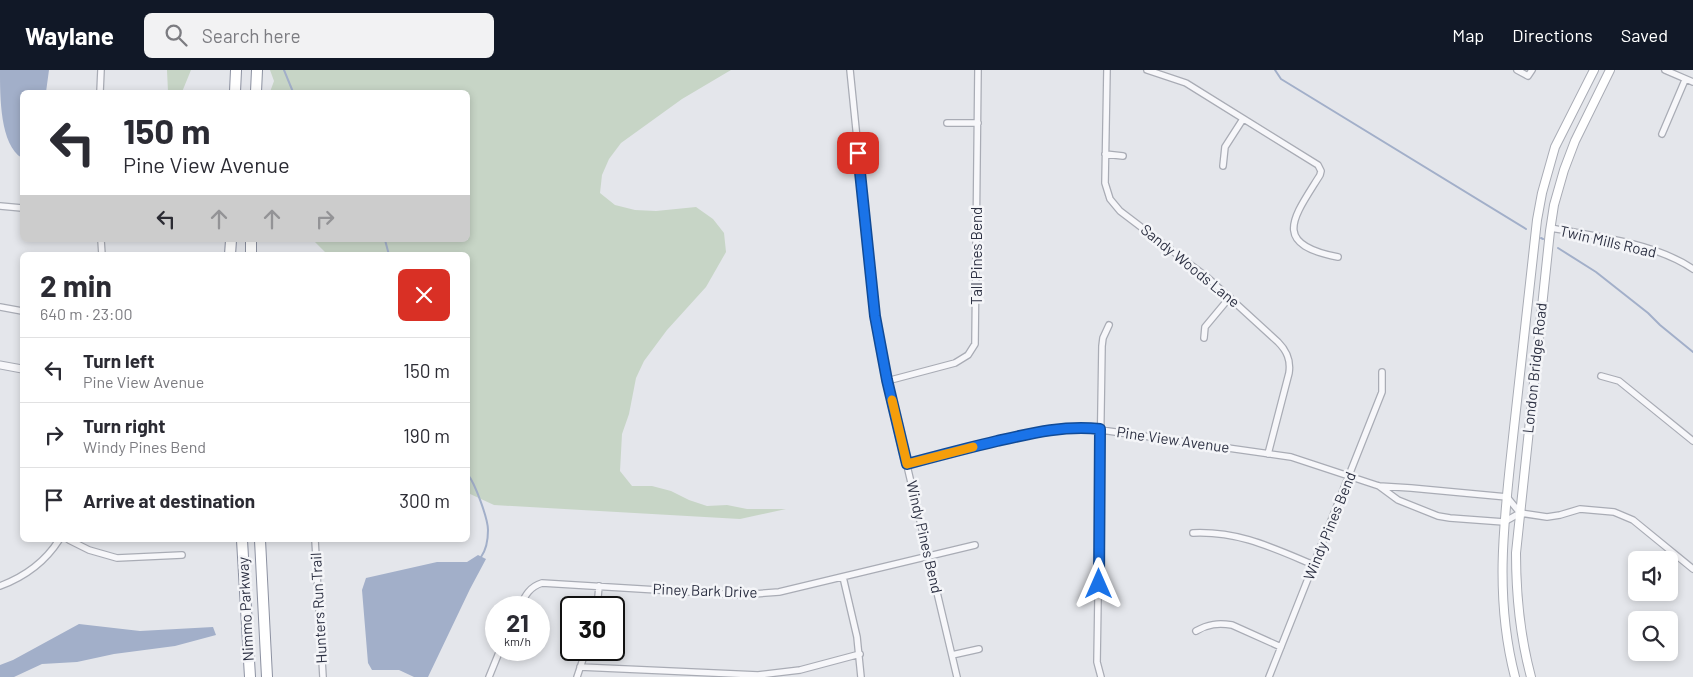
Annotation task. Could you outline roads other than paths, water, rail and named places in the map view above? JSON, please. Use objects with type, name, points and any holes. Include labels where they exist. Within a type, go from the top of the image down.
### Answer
[{"type":"highway","points":[[235,90],[236,70]]},
{"type":"highway","points":[[256,90],[257,70]]},
{"type":"highway","name":"Nimmo Parkway","points":[[242,542],[250,677]]},
{"type":"highway","name":"Nimmo Parkway","points":[[260,542],[267,677]]},
{"type":"main road","name":"London Bridge Road","points":[[1515,677],[1508,644],[1502,588],[1504,522],[1537,220],[1542,193],[1555,147],[1594,70]]},
{"type":"main road","name":"London Bridge Road","points":[[1531,677],[1521,636],[1517,599],[1516,553],[1550,228],[1564,170],[1587,115],[1610,70]]},
{"type":"street","points":[[100,90],[101,70]]},
{"type":"street","name":"Windy Pines Bend","points":[[850,70],[875,316],[887,380],[957,677]]},
{"type":"street","name":"Tall Pines Bend","points":[[887,380],[955,363],[968,355],[975,344],[978,70]]},
{"type":"street","name":"Sandy Woods Lane","points":[[1107,70],[1105,183],[1110,199],[1115,206],[1185,259],[1230,297],[1284,348],[1289,361],[1289,374],[1268,454]]},
{"type":"street","points":[[1147,70],[1186,83],[1318,165],[1321,171],[1294,220],[1294,226],[1298,240],[1310,249],[1318,253],[1338,257]]},
{"type":"street","points":[[1517,70],[1528,76],[1532,70]]},
{"type":"street","points":[[1666,70],[1693,82]]},
{"type":"street","points":[[1662,134],[1685,80]]},
{"type":"street","points":[[1223,166],[1225,147],[1243,119]]},
{"type":"street","points":[[947,123],[978,123]]},
{"type":"street","points":[[1105,154],[1123,156]]},
{"type":"street","points":[[0,206],[20,208]]},
{"type":"street","name":"Twin Mills Road","points":[[1550,228],[1600,237],[1653,250],[1693,269]]},
{"type":"street","points":[[1204,338],[1205,327],[1230,297]]},
{"type":"street","points":[[0,307],[20,311]]},
{"type":"street","points":[[1101,677],[1097,662],[1100,429],[1102,346],[1103,338],[1109,325]]},
{"type":"street","points":[[0,365],[20,370]]},
{"type":"street","name":"Windy Pines Bend","points":[[1269,677],[1350,477],[1382,392],[1382,372]]},
{"type":"street","points":[[1601,376],[1619,381],[1693,441]]},
{"type":"street","name":"Pine View Avenue","points":[[907,464],[1041,431],[1080,427],[1307,461],[1379,486],[1507,497]]},
{"type":"street","name":"Pine View Avenue","points":[[1379,486],[1398,500],[1438,516],[1504,522]]},
{"type":"street","points":[[1507,497],[1520,513]]},
{"type":"street","points":[[1504,522],[1520,513],[1546,517],[1580,509],[1614,512],[1633,520],[1693,569]]},
{"type":"street","points":[[1193,533],[1217,533],[1241,537],[1314,565]]},
{"type":"street","points":[[0,586],[24,575],[35,567],[57,542]]},
{"type":"street","points":[[73,542],[89,550],[117,558],[182,555]]},
{"type":"street","name":"Hunters Run Trail","points":[[315,542],[323,677]]},
{"type":"street","name":"Piney Bark Drive","points":[[525,596],[532,588],[542,583],[740,595],[779,592],[975,545]]},
{"type":"street","points":[[843,577],[860,654],[860,677]]},
{"type":"street","points":[[598,596],[599,586]]},
{"type":"street","points":[[1196,630],[1206,626],[1232,625],[1281,646]]},
{"type":"street","points":[[952,655],[979,649]]},
{"type":"street","points":[[580,666],[773,676],[824,665],[860,654]]},
{"type":"street","points":[[489,677],[496,661]]},
{"type":"street","points":[[577,677],[582,661]]},
{"type":"water","points":[[0,70],[49,70],[46,90],[20,90],[20,156],[9,143],[5,132],[0,93]]},
{"type":"water","points":[[478,555],[486,559],[428,677],[414,677],[399,670],[372,670],[368,663],[362,590],[366,578],[437,562],[467,562]]},
{"type":"water","points":[[79,624],[140,631],[213,627],[216,635],[175,646],[114,654],[77,662],[42,664],[14,677],[0,677],[0,665],[13,660]]},
{"type":"waterway","points":[[284,70],[292,90]]},
{"type":"waterway","points":[[1275,70],[1281,79],[1526,229]]},
{"type":"waterway","points":[[386,242],[388,252]]},
{"type":"waterway","points":[[1558,248],[1596,272],[1693,352]]},
{"type":"waterway","points":[[470,478],[484,510],[488,530],[487,541],[481,557]]}]
